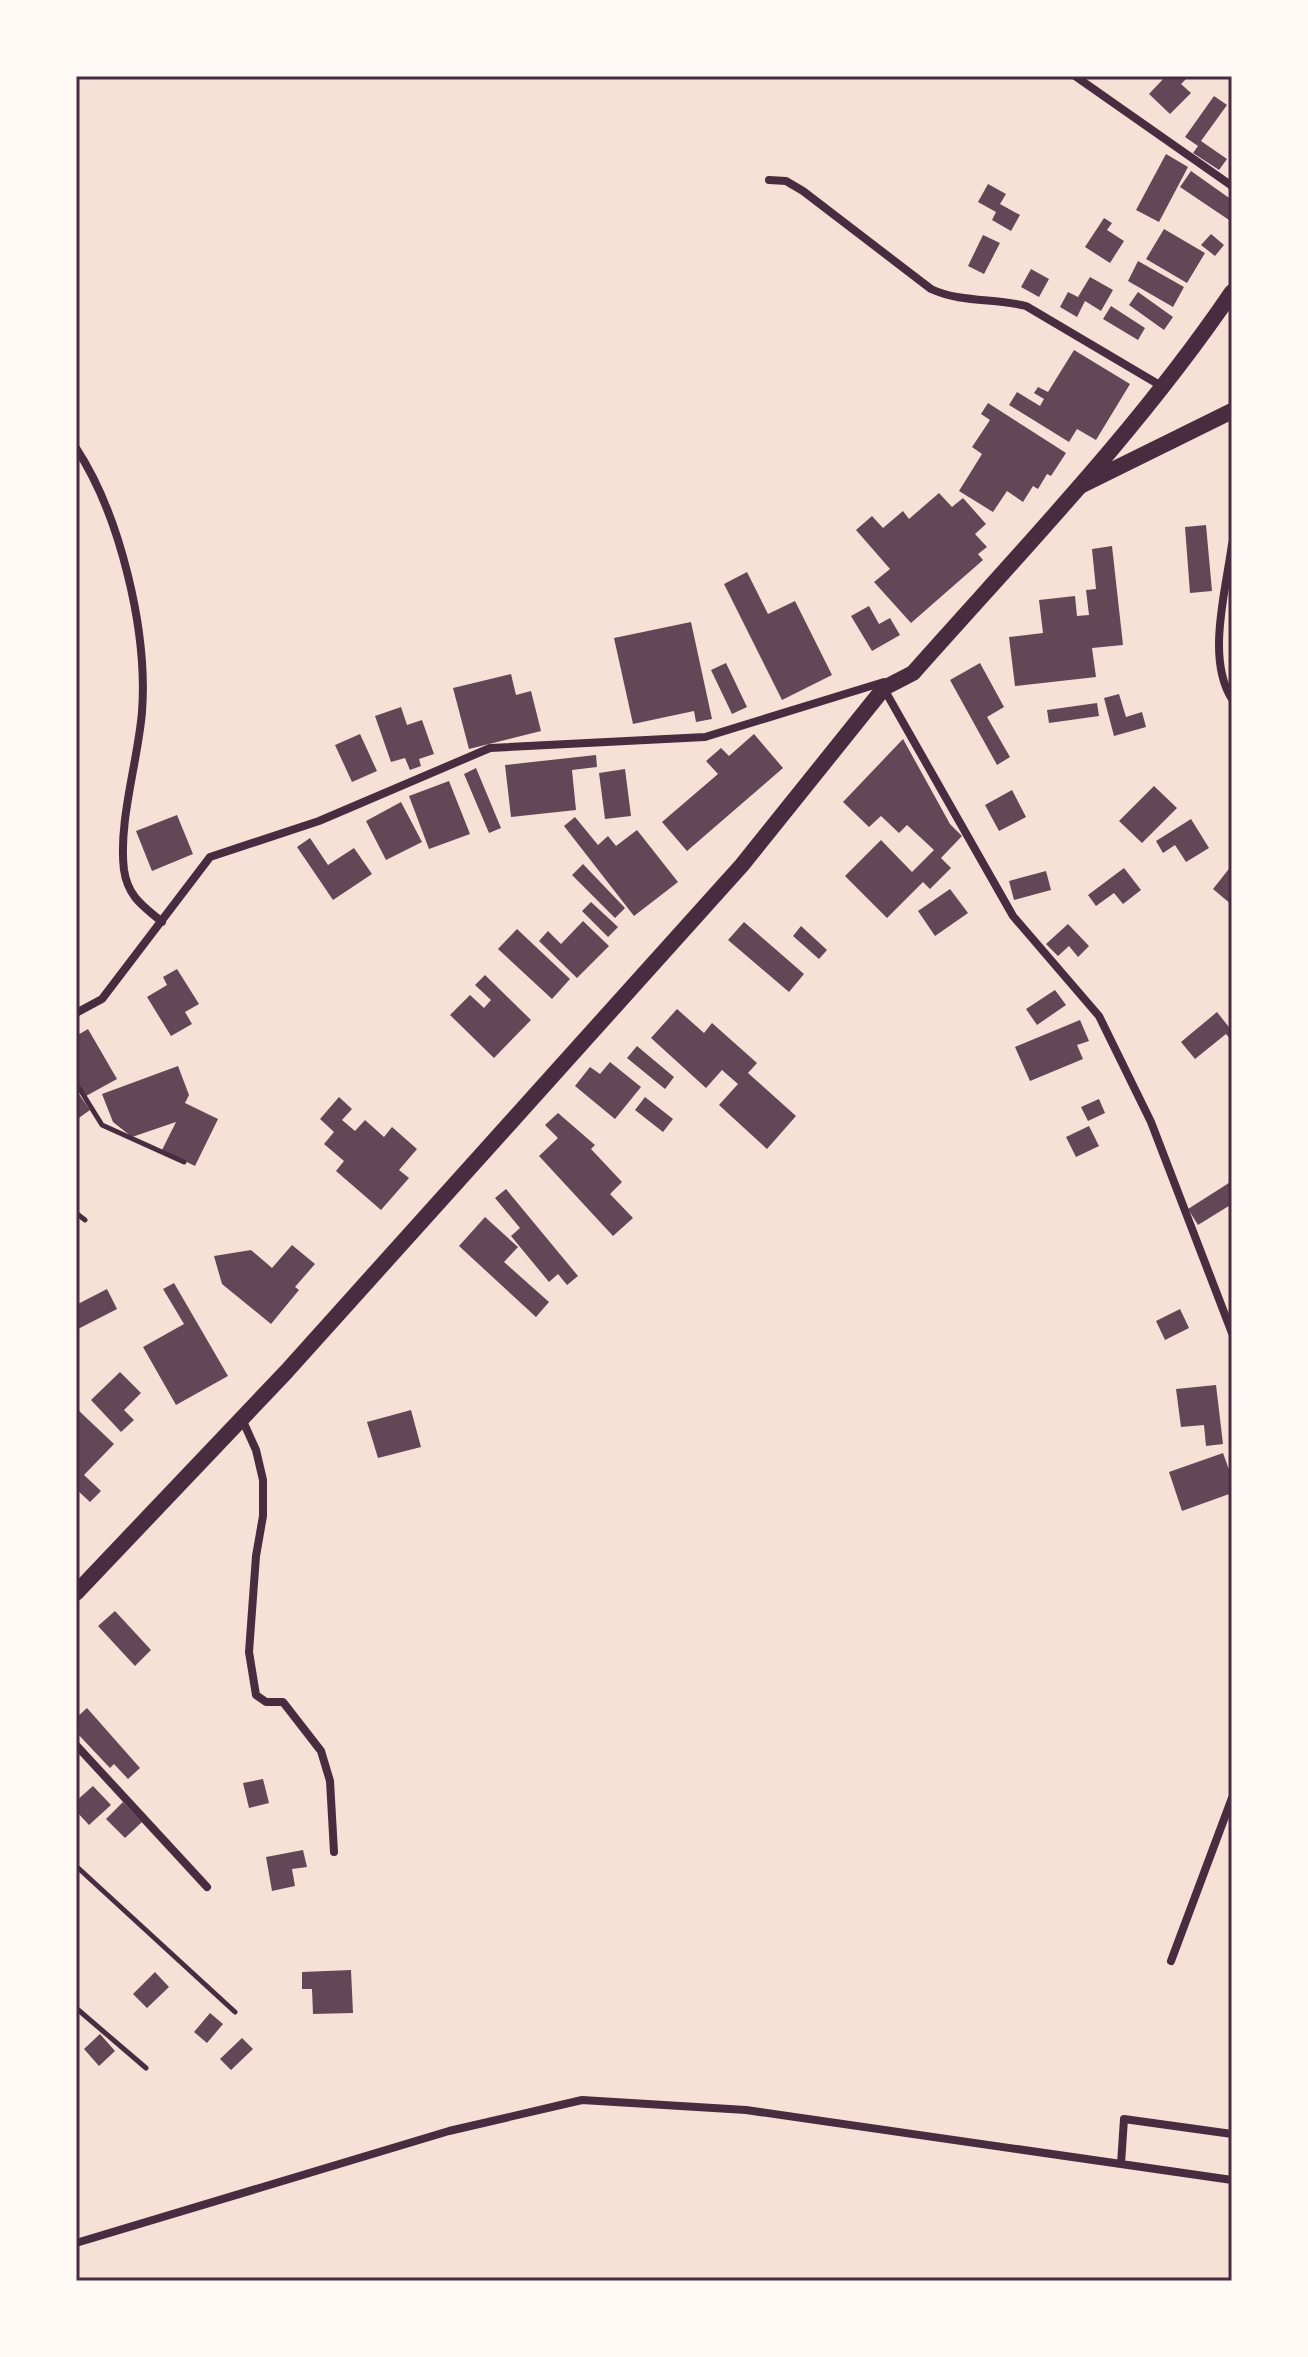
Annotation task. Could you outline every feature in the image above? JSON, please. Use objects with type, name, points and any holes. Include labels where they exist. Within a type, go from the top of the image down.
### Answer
[{"type":"main road","points":[[76,1593],[241,1418],[742,865],[884,688],[913,673],[1080,486],[1196,345],[1232,292]]},
{"type":"main road","points":[[1080,486],[1232,411]]},
{"type":"street","points":[[1075,76],[1232,186]]},
{"type":"street","points":[[769,180],[786,181],[803,191],[931,289],[954,297],[1026,306],[1163,387]]},
{"type":"street","points":[[76,448],[103,496],[128,576],[137,625],[142,710],[123,845],[124,872],[133,898],[162,922]]},
{"type":"street","points":[[1232,544],[1218,638],[1220,674],[1232,699]]},
{"type":"street","points":[[76,1013],[102,999],[210,857],[319,821],[490,748],[705,737],[913,673]]},
{"type":"street","points":[[884,688],[1013,916],[1099,1016],[1151,1122],[1232,1333]]},
{"type":"street","points":[[241,1418],[256,1450],[263,1480],[263,1516],[256,1556],[249,1652],[256,1695],[266,1702],[283,1702],[321,1751],[330,1781],[334,1852]]},
{"type":"street","points":[[76,1745],[207,1887]]},
{"type":"street","points":[[1171,1961],[1232,1798]]},
{"type":"street","points":[[76,2243],[449,2131],[582,2100],[746,2110],[1232,2180]]},
{"type":"street","points":[[1121,2164],[1124,2119],[1232,2134]]},
{"type":"lane","points":[[76,1083],[102,1125],[184,1162]]},
{"type":"lane","points":[[76,1213],[85,1220]]},
{"type":"lane","points":[[76,1866],[235,2012]]},
{"type":"lane","points":[[76,2008],[146,2068]]},
{"type":"building","points":[[1166,76],[1189,76],[1181,84],[1191,93],[1170,114],[1149,94]]},
{"type":"building","points":[[1214,96],[1227,105],[1201,141],[1227,159],[1219,170],[1193,153],[1198,146],[1185,137]]},
{"type":"building","points":[[1166,154],[1188,167],[1159,222],[1136,210]]},
{"type":"building","points":[[1191,171],[1232,200],[1232,222],[1180,187]]},
{"type":"building","points":[[988,184],[1006,194],[1000,204],[1020,215],[1011,231],[992,220],[996,212],[978,202]]},
{"type":"building","points":[[1104,218],[1112,223],[1107,230],[1124,241],[1110,263],[1085,247]]},
{"type":"building","points":[[1164,229],[1205,253],[1187,283],[1146,259]]},
{"type":"building","points":[[1211,234],[1224,245],[1215,256],[1201,245]]},
{"type":"building","points":[[983,235],[1000,243],[984,274],[968,266]]},
{"type":"building","points":[[1138,261],[1184,287],[1173,307],[1128,281]]},
{"type":"building","points":[[1031,269],[1049,279],[1039,297],[1021,287]]},
{"type":"building","points":[[1090,277],[1113,290],[1101,311],[1085,301],[1077,317],[1060,307],[1068,292],[1078,297]]},
{"type":"building","points":[[1138,292],[1173,317],[1164,330],[1129,305]]},
{"type":"building","points":[[1111,306],[1145,328],[1138,340],[1103,319]]},
{"type":"building","points":[[1074,350],[1130,384],[1096,440],[1077,429],[1069,442],[1009,405],[1017,392],[1040,406],[1044,399],[1034,393],[1038,387],[1048,392]]},
{"type":"building","points":[[988,403],[1066,453],[1051,476],[1047,474],[1038,489],[1033,486],[1023,502],[1007,491],[993,512],[959,491],[982,454],[972,447],[990,420],[981,414]]},
{"type":"building","points":[[939,493],[952,507],[963,498],[986,524],[975,534],[987,547],[978,554],[983,560],[911,623],[874,582],[890,569],[856,530],[872,516],[883,528],[903,511],[909,519]]},
{"type":"building","points":[[1206,525],[1212,591],[1190,593],[1185,527]]},
{"type":"building","points":[[1112,546],[1123,645],[1092,648],[1096,677],[1015,686],[1009,637],[1043,633],[1039,600],[1075,596],[1077,616],[1089,615],[1086,590],[1096,589],[1092,549]]},
{"type":"building","points":[[747,572],[768,614],[795,601],[832,675],[782,700],[724,584]]},
{"type":"building","points":[[869,606],[879,624],[890,618],[900,635],[872,651],[851,616]]},
{"type":"building","points":[[691,622],[712,719],[696,722],[694,711],[633,724],[614,638]]},
{"type":"building","points":[[726,663],[747,707],[732,714],[711,670]]},
{"type":"building","points":[[980,663],[1004,707],[987,717],[1010,757],[997,765],[950,680]]},
{"type":"building","points":[[511,674],[516,695],[531,691],[541,731],[469,749],[453,688]]},
{"type":"building","points":[[1119,694],[1126,717],[1142,712],[1146,727],[1114,736],[1104,698]]},
{"type":"building","points":[[1097,703],[1099,716],[1049,723],[1047,710]]},
{"type":"building","points":[[401,707],[407,725],[422,720],[434,754],[419,759],[421,766],[410,770],[405,758],[391,762],[375,716]]},
{"type":"building","points":[[360,734],[377,771],[352,782],[335,745]]},
{"type":"building","points":[[754,734],[783,768],[687,851],[662,822],[718,774],[706,761],[721,748],[729,756]]},
{"type":"building","points":[[903,739],[950,824],[962,836],[941,858],[951,868],[930,889],[923,882],[887,918],[845,876],[881,840],[912,872],[934,850],[907,825],[899,833],[881,816],[869,827],[843,802]]},
{"type":"building","points":[[596,755],[597,767],[572,770],[576,810],[511,817],[505,765]]},
{"type":"building","points":[[476,768],[501,828],[489,833],[464,774]]},
{"type":"building","points":[[625,769],[631,816],[605,819],[599,773]]},
{"type":"building","points":[[449,781],[470,834],[429,849],[409,796]]},
{"type":"building","points":[[1154,786],[1177,808],[1142,843],[1119,821]]},
{"type":"building","points":[[1012,790],[1026,817],[999,831],[985,805]]},
{"type":"building","points":[[401,802],[422,842],[386,860],[366,821]]},
{"type":"building","points":[[177,815],[193,854],[152,871],[136,831]]},
{"type":"building","points":[[575,817],[598,845],[608,836],[616,846],[637,830],[678,882],[634,916],[564,826]]},
{"type":"building","points":[[1191,819],[1209,848],[1186,862],[1175,845],[1163,853],[1156,841]]},
{"type":"building","points":[[310,838],[328,865],[354,848],[372,874],[333,900],[297,847]]},
{"type":"building","points":[[583,864],[625,908],[615,918],[572,875]]},
{"type":"building","points":[[1232,865],[1232,905],[1213,889]]},
{"type":"building","points":[[1124,868],[1141,890],[1123,904],[1114,893],[1096,906],[1088,895]]},
{"type":"building","points":[[1046,871],[1051,890],[1014,900],[1009,881]]},
{"type":"building","points":[[950,889],[968,913],[935,936],[918,911]]},
{"type":"building","points":[[591,902],[618,927],[608,937],[582,911]]},
{"type":"building","points":[[583,921],[609,946],[577,978],[539,941],[548,931],[561,944]]},
{"type":"building","points":[[744,922],[804,974],[789,992],[728,940]]},
{"type":"building","points":[[1068,924],[1089,946],[1078,957],[1069,946],[1058,956],[1046,944]]},
{"type":"building","points":[[801,926],[827,950],[819,959],[793,936]]},
{"type":"building","points":[[517,929],[570,979],[552,999],[498,949]]},
{"type":"building","points":[[177,969],[199,1004],[185,1012],[192,1024],[171,1036],[147,997],[167,985],[163,977]]},
{"type":"building","points":[[485,975],[531,1020],[494,1058],[450,1015],[470,995],[484,1008],[491,1000],[475,985]]},
{"type":"building","points":[[1055,990],[1066,1005],[1037,1025],[1026,1009]]},
{"type":"building","points":[[677,1009],[704,1033],[712,1023],[757,1063],[748,1073],[796,1116],[767,1149],[719,1105],[738,1084],[722,1070],[706,1088],[651,1038]]},
{"type":"building","points":[[1217,1012],[1232,1031],[1232,1041],[1226,1034],[1195,1059],[1181,1042]]},
{"type":"building","points":[[1080,1020],[1089,1041],[1077,1045],[1083,1059],[1030,1081],[1015,1047]]},
{"type":"building","points":[[88,1029],[117,1079],[86,1096],[76,1078],[76,1036]]},
{"type":"building","points":[[637,1046],[674,1077],[665,1089],[627,1058]]},
{"type":"building","points":[[610,1062],[641,1087],[615,1119],[575,1086],[590,1067],[600,1074]]},
{"type":"building","points":[[178,1066],[189,1095],[185,1103],[218,1119],[195,1166],[162,1150],[176,1122],[132,1137],[113,1122],[102,1094]]},
{"type":"building","points":[[76,1090],[90,1110],[76,1120]]},
{"type":"building","points":[[339,1097],[352,1109],[342,1120],[355,1131],[365,1120],[384,1137],[392,1127],[417,1149],[399,1170],[409,1178],[381,1210],[336,1171],[344,1161],[324,1144],[334,1132],[320,1119]]},
{"type":"building","points":[[645,1097],[673,1119],[663,1132],[635,1110]]},
{"type":"building","points":[[1099,1099],[1105,1113],[1088,1121],[1081,1107]]},
{"type":"building","points":[[558,1113],[595,1145],[591,1149],[622,1182],[610,1194],[633,1218],[613,1236],[539,1156],[558,1138],[545,1125]]},
{"type":"building","points":[[1089,1126],[1099,1146],[1076,1157],[1066,1137]]},
{"type":"building","points":[[1232,1181],[1232,1204],[1198,1225],[1188,1209]]},
{"type":"building","points":[[506,1189],[578,1276],[567,1285],[558,1274],[549,1282],[511,1236],[520,1228],[495,1198]]},
{"type":"building","points":[[485,1217],[518,1247],[504,1262],[549,1302],[536,1317],[459,1246]]},
{"type":"building","points":[[292,1245],[315,1264],[295,1287],[299,1290],[271,1324],[222,1284],[214,1256],[251,1250],[272,1268]]},
{"type":"building","points":[[174,1283],[228,1376],[176,1405],[143,1347],[184,1324],[163,1289]]},
{"type":"building","points":[[107,1289],[117,1309],[76,1330],[76,1305]]},
{"type":"building","points":[[1180,1309],[1189,1328],[1165,1340],[1156,1321]]},
{"type":"building","points":[[120,1372],[141,1393],[124,1410],[134,1420],[121,1432],[91,1400]]},
{"type":"building","points":[[1216,1385],[1223,1444],[1206,1446],[1204,1425],[1181,1427],[1176,1389]]},
{"type":"building","points":[[76,1408],[114,1444],[84,1475],[101,1491],[90,1502],[76,1489]]},
{"type":"building","points":[[411,1410],[421,1447],[378,1458],[367,1422]]},
{"type":"building","points":[[1223,1453],[1232,1478],[1232,1493],[1182,1511],[1169,1472]]},
{"type":"building","points":[[115,1611],[151,1650],[135,1666],[98,1626]]},
{"type":"building","points":[[87,1708],[140,1768],[128,1779],[114,1764],[110,1768],[76,1732],[76,1718]]},
{"type":"building","points":[[263,1779],[269,1803],[249,1808],[243,1783]]},
{"type":"building","points":[[93,1786],[111,1805],[89,1825],[76,1811],[76,1801]]},
{"type":"building","points":[[123,1802],[142,1822],[125,1838],[106,1819]]},
{"type":"building","points":[[303,1850],[307,1867],[292,1869],[295,1886],[272,1891],[266,1857]]},
{"type":"building","points":[[351,1970],[353,2013],[313,2014],[312,1989],[302,1989],[302,1972]]},
{"type":"building","points":[[155,1972],[169,1987],[147,2008],[133,1994]]},
{"type":"building","points":[[210,2013],[223,2024],[207,2043],[194,2032]]},
{"type":"building","points":[[100,2034],[115,2051],[99,2066],[84,2049]]},
{"type":"building","points":[[242,2038],[253,2049],[231,2070],[220,2059]]}]
